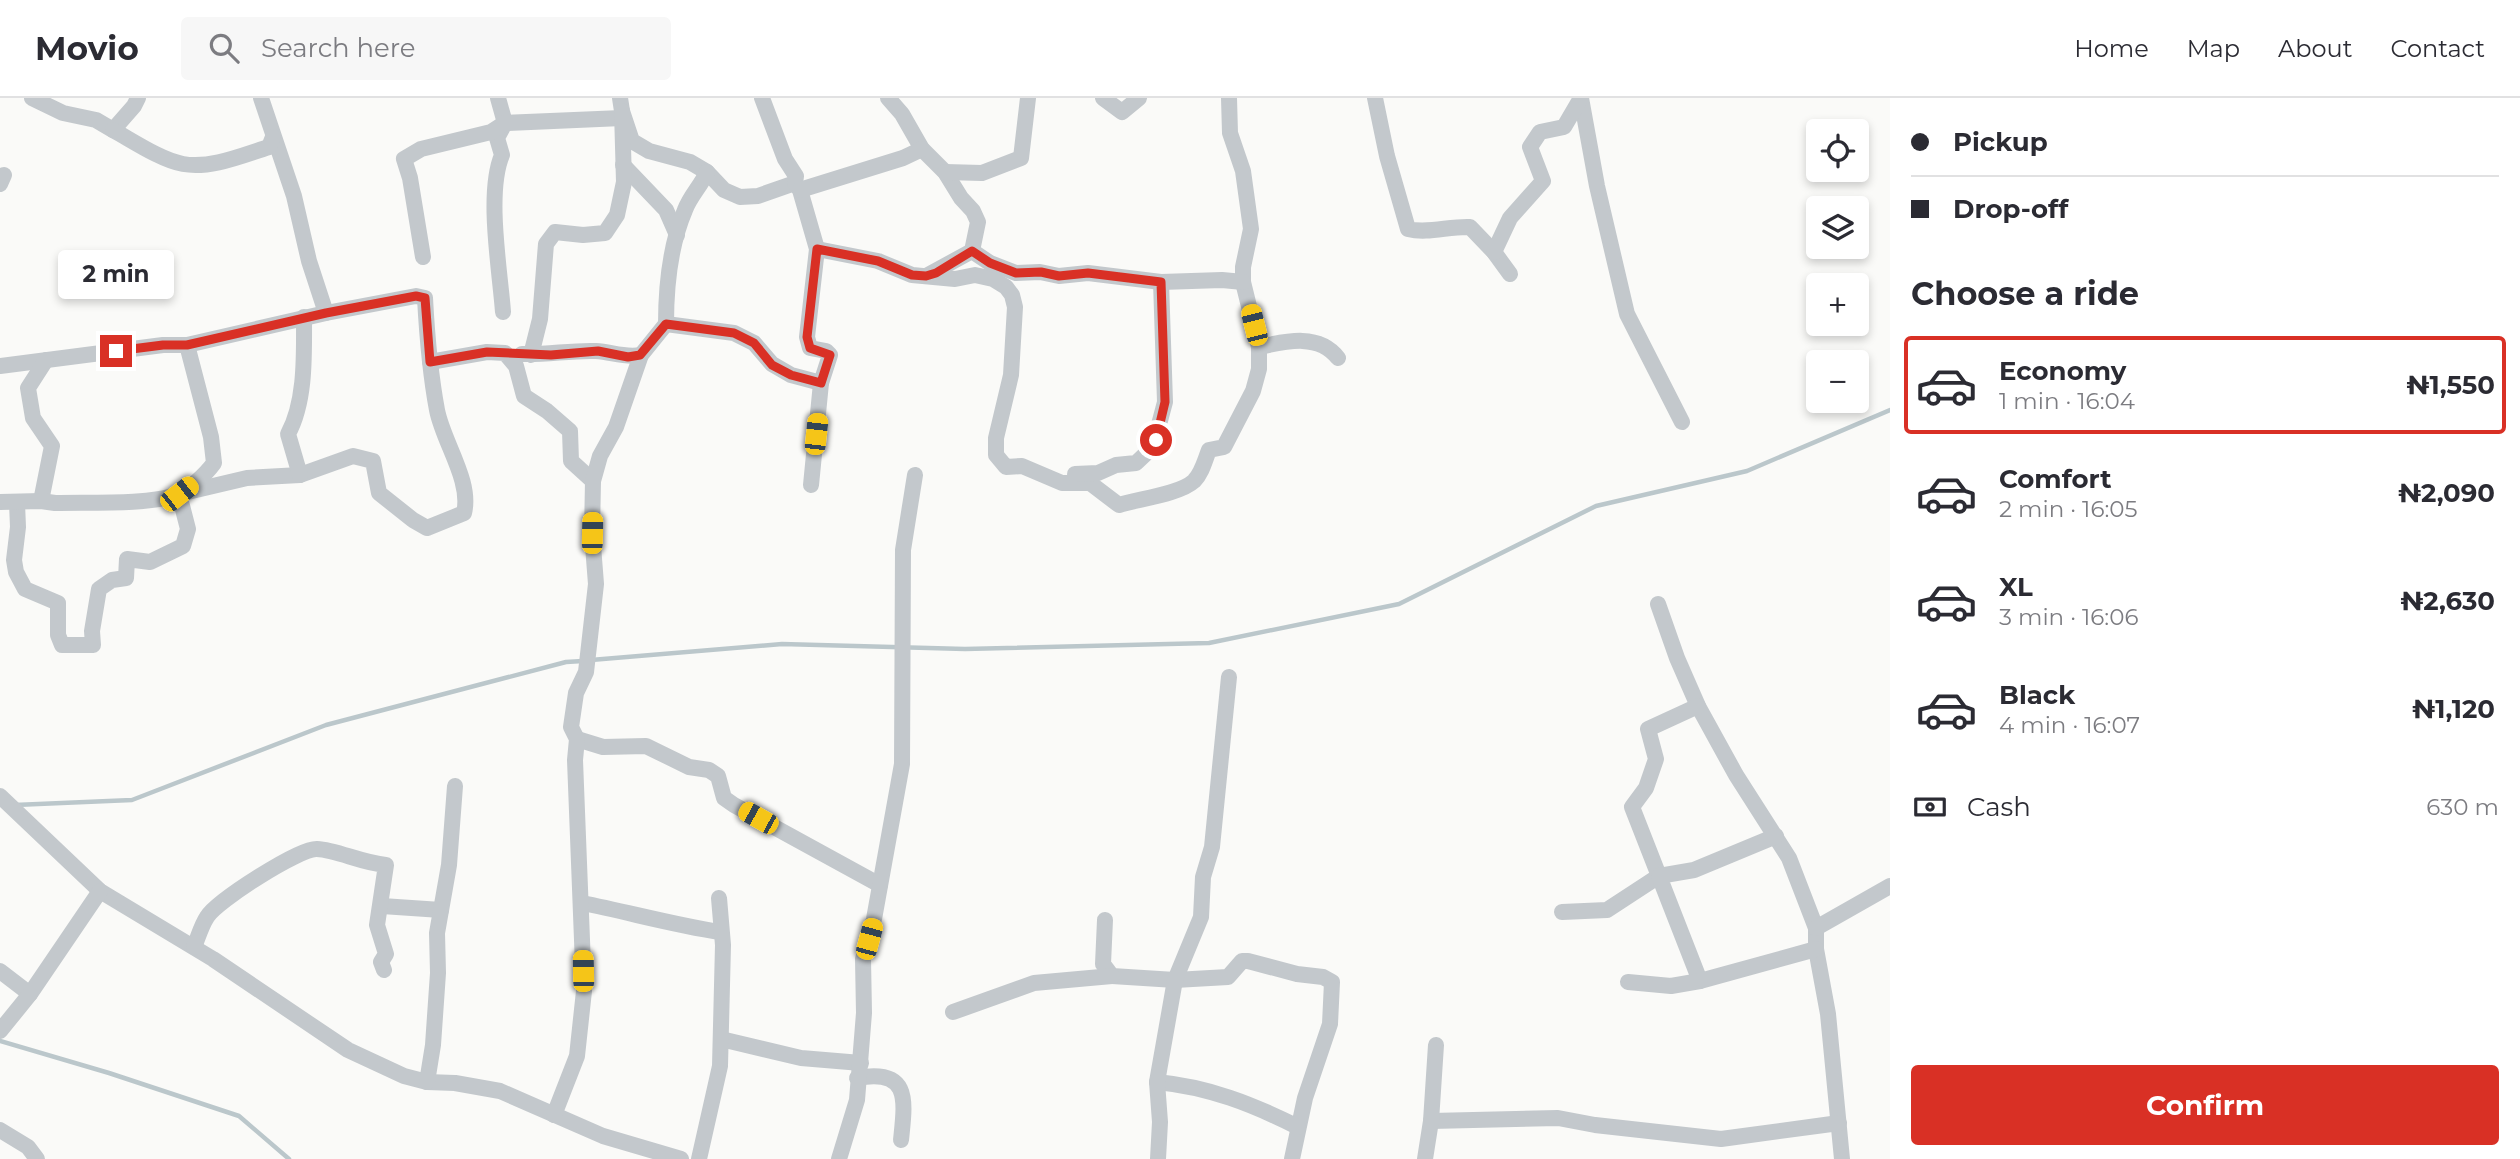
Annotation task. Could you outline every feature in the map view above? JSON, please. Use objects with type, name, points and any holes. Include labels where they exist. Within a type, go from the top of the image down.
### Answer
[{"type":"street","points":[[32,98],[64,113],[96,120],[135,143],[183,164],[208,164],[231,159],[269,147],[273,138]]},
{"type":"street","points":[[113,130],[138,98]]},
{"type":"street","points":[[261,98],[294,196],[309,261],[326,313]]},
{"type":"street","points":[[498,98],[505,123],[497,138],[502,155],[497,167],[494,195],[503,312]]},
{"type":"street","points":[[762,98],[785,159],[796,176],[817,249],[807,337],[810,348],[830,355],[821,383],[811,485]]},
{"type":"street","points":[[888,98],[902,114],[922,149],[945,172],[978,222],[972,251],[936,273],[926,276]]},
{"type":"street","points":[[945,172],[982,173],[1021,158],[1028,98]]},
{"type":"street","points":[[1103,98],[1122,112],[1139,98]]},
{"type":"street","points":[[817,249],[878,261],[912,275],[955,279],[975,275],[993,279],[1006,287],[1012,295],[1015,307],[1012,375],[996,438],[996,455],[1006,467],[1023,466],[1062,483],[1090,484],[1119,505],[1145,497],[1158,497],[1193,482],[1203,467],[1209,450],[1224,447],[1253,391],[1259,369],[1259,347],[1243,282],[1242,267],[1251,229],[1242,171],[1230,133],[1229,98]]},
{"type":"street","points":[[1375,98],[1387,156],[1408,229],[1418,232],[1457,226],[1470,227],[1510,274]]},
{"type":"street","points":[[1494,252],[1510,218],[1543,181],[1530,147],[1540,132],[1564,127],[1581,98]]},
{"type":"street","points":[[1581,98],[1597,186],[1626,314],[1682,422]]},
{"type":"street","points":[[423,257],[410,178],[404,159],[421,149],[491,132],[505,123],[621,109]]},
{"type":"street","points":[[531,355],[540,319],[546,244],[555,232],[583,235],[605,233],[617,215],[624,181],[621,109]]},
{"type":"street","points":[[621,109],[632,141],[649,151],[690,162],[706,172],[724,190],[740,197],[758,196],[798,186],[903,158],[922,149]]},
{"type":"street","points":[[623,165],[666,210],[677,235]]},
{"type":"street","points":[[554,1115],[577,1056],[584,991],[575,760],[577,740],[571,727],[576,693],[586,672],[596,583],[592,533],[593,481],[600,456],[616,428],[640,355],[666,324],[666,299],[673,248],[685,208],[701,186],[706,172]]},
{"type":"street","points":[[972,251],[990,263],[1016,273],[1041,272],[1059,276],[1088,273],[1161,282],[1222,279],[1243,282]]},
{"type":"street","points":[[1042,474],[1057,477],[1098,473],[1116,465],[1136,463],[1153,447],[1165,402],[1161,282]]},
{"type":"street","points":[[0,366],[163,345],[187,345],[304,317],[416,296],[425,298],[430,362],[438,414],[460,474],[466,505],[464,513],[427,528],[379,493],[373,461],[352,456],[300,475],[247,478],[161,499],[0,502]]},
{"type":"street","points":[[300,475],[288,434],[294,424],[302,383],[304,317]]},
{"type":"street","points":[[666,324],[734,333],[754,343],[772,365],[791,375],[821,383]]},
{"type":"street","points":[[1259,347],[1282,342],[1315,342],[1329,347],[1338,358]]},
{"type":"street","points":[[179,494],[209,471],[214,463],[211,437],[187,345]]},
{"type":"street","points":[[430,362],[487,352],[531,355],[598,351],[628,357],[640,355]]},
{"type":"street","points":[[505,353],[516,366],[524,396],[570,431],[571,461],[593,481]]},
{"type":"street","points":[[41,501],[52,446],[33,418],[27,388],[46,360]]},
{"type":"street","points":[[839,1159],[857,1100],[864,1013],[863,959],[880,885],[902,764],[903,550],[915,475]]},
{"type":"street","points":[[17,503],[18,527],[14,560],[16,572],[25,589],[58,603],[58,635],[62,645],[93,645],[92,631],[99,589],[112,580],[126,578],[127,559],[150,562],[183,546],[188,529],[179,494]]},
{"type":"street","points":[[1658,604],[1698,706],[1735,775],[1789,858],[1816,928],[1816,949],[1828,1014],[1842,1159]]},
{"type":"street","points":[[1158,1159],[1160,1122],[1157,1082],[1175,980],[1201,917],[1203,877],[1212,847],[1229,677]]},
{"type":"street","points":[[1698,706],[1648,729],[1656,759],[1646,788],[1632,807],[1700,981]]},
{"type":"street","points":[[577,740],[603,747],[646,746],[689,767],[709,770],[718,776],[724,798],[734,805],[880,885]]},
{"type":"street","points":[[427,1082],[433,1045],[438,933],[449,865],[454,786]]},
{"type":"street","points":[[0,796],[100,891],[194,947],[348,1050],[404,1076],[427,1082],[455,1083],[500,1091],[603,1136],[681,1159]]},
{"type":"street","points":[[1562,912],[1607,910],[1659,877],[1694,870],[1776,836]]},
{"type":"street","points":[[194,947],[207,917],[232,894],[302,852],[316,849],[369,864],[386,865],[382,906],[377,925],[386,954],[382,962],[384,970]]},
{"type":"street","points":[[1816,928],[1890,886]]},
{"type":"street","points":[[0,1031],[30,993],[100,891]]},
{"type":"street","points":[[699,1159],[720,1066],[723,946],[719,898]]},
{"type":"street","points":[[582,903],[636,913],[690,928],[720,932]]},
{"type":"street","points":[[382,906],[442,910]]},
{"type":"street","points":[[1105,920],[1102,964],[1112,976]]},
{"type":"street","points":[[1628,982],[1671,986],[1700,981],[1816,949]]},
{"type":"street","points":[[953,1012],[1034,983],[1112,976],[1175,980],[1228,977],[1242,961],[1323,977],[1332,982],[1330,1024],[1298,1127],[1292,1159]]},
{"type":"street","points":[[0,971],[30,993]]},
{"type":"street","points":[[721,1039],[892,1080],[902,1091],[905,1102],[901,1140]]},
{"type":"street","points":[[1425,1159],[1432,1121],[1436,1045]]},
{"type":"street","points":[[1157,1082],[1188,1085],[1253,1105],[1298,1127]]},
{"type":"street","points":[[1432,1121],[1558,1118],[1595,1125],[1721,1139],[1839,1124]]},
{"type":"street","points":[[0,1130],[28,1147],[37,1159]]},
{"type":"waterway","points":[[591,660],[782,644],[965,649],[1209,643],[1399,604],[1596,506],[1747,471],[1890,410]]},
{"type":"waterway","points":[[15,805],[132,800],[326,725],[566,662],[583,661]]},
{"type":"waterway","points":[[0,1041],[109,1073],[239,1116],[289,1159]]},
{"type":"route","points":[[116,351],[187,345],[326,313],[416,296],[425,298],[430,362],[487,352],[551,355],[598,351],[628,357],[640,355],[666,324],[734,333],[754,343],[772,365],[791,375],[821,383],[830,355],[810,348],[807,337],[817,249],[878,261],[912,275],[926,276],[936,273],[972,251],[990,263],[1016,273],[1041,272],[1059,276],[1088,273],[1161,282],[1165,402],[1156,440]]}]
